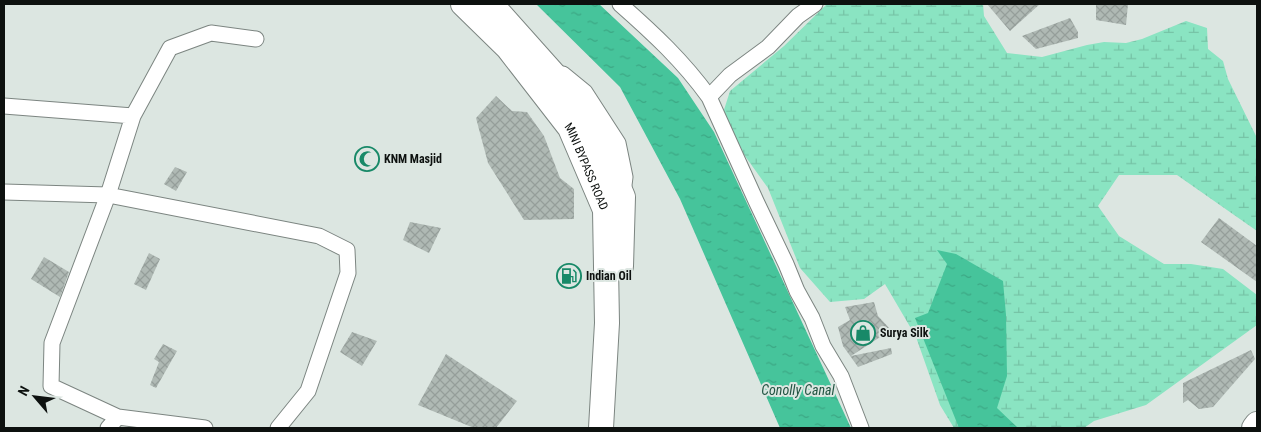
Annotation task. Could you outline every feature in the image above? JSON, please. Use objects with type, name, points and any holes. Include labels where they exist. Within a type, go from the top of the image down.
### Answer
[{"type":"main road","name":"MINI BYPASS ROAD","points":[[463,4],[508,48],[570,128],[605,210],[614,273],[617,428]]},
{"type":"main road","name":"MINI BYPASS ROAD","points":[[491,4],[565,87],[602,146],[623,197],[607,323],[601,428]]},
{"type":"main road","points":[[1254,428],[1257,424]]},
{"type":"street","points":[[620,4],[664,43],[690,71],[709,97],[744,171],[756,202],[783,256],[797,291],[812,318],[823,346],[841,376],[860,428]]},
{"type":"street","points":[[709,97],[730,75],[768,47],[798,16],[815,4]]},
{"type":"street","points":[[204,428],[118,417],[50,386],[52,343],[108,195],[133,116],[170,48],[211,33],[256,39]]},
{"type":"street","points":[[4,106],[133,116]]},
{"type":"street","points":[[4,192],[108,195],[319,236],[347,250],[348,273],[308,391],[278,428]]},
{"type":"street","points":[[108,428],[118,417]]},
{"type":"green space","points":[[827,4],[983,4],[984,16],[1007,53],[1042,57],[1087,45],[1104,42],[1126,43],[1142,39],[1186,21],[1207,28],[1208,49],[1223,61],[1228,79],[1257,138],[1257,231],[1177,175],[1119,175],[1098,206],[1119,236],[1164,264],[1191,264],[1223,269],[1257,295],[1257,325],[1146,405],[1094,421],[1084,428],[954,428],[940,405],[916,337],[885,284],[864,299],[830,302],[800,268],[768,188],[745,156],[723,113],[730,91],[784,46]]},
{"type":"water","name":"Conolly Canal","points":[[536,4],[599,4],[678,78],[714,132],[851,428],[780,428],[680,199],[620,87]]},
{"type":"water","points":[[937,250],[956,254],[1003,281],[1006,315],[1007,376],[997,408],[1018,428],[959,428],[915,318],[928,313],[947,264]]},
{"type":"building","points":[[987,4],[1040,4],[1010,31]]},
{"type":"building","points":[[1096,4],[1128,4],[1126,25],[1096,20]]},
{"type":"building","points":[[1070,18],[1078,32],[1078,38],[1036,49],[1022,36]]},
{"type":"building","points":[[496,96],[512,111],[527,112],[544,136],[560,178],[574,189],[574,219],[524,220],[488,163],[476,118]]},
{"type":"building","points":[[175,167],[187,172],[176,191],[164,184]]},
{"type":"building","points":[[1219,218],[1257,246],[1257,282],[1201,242]]},
{"type":"building","points":[[410,222],[441,228],[429,253],[403,240]]},
{"type":"building","points":[[149,253],[160,259],[146,290],[134,284]]},
{"type":"building","points":[[44,257],[69,272],[60,297],[31,279]]},
{"type":"building","name":"Surya Silk","points":[[874,302],[878,316],[891,330],[851,356],[891,348],[892,354],[858,367],[843,346],[838,327],[850,320],[845,307]]},
{"type":"building","points":[[352,332],[377,341],[362,366],[340,352]]},
{"type":"building","points":[[163,344],[177,351],[156,388],[150,385],[159,362],[154,359]]},
{"type":"building","points":[[1251,350],[1255,359],[1213,407],[1199,409],[1188,400],[1183,403],[1183,383]]},
{"type":"building","points":[[446,354],[517,401],[496,428],[474,428],[418,405]]},
{"type":"place","name":"KNM Masjid","points":[[367,159]]},
{"type":"place","name":"Indian Oil","points":[[569,276]]},
{"type":"place","name":"Surya Silk","points":[[863,333]]}]
